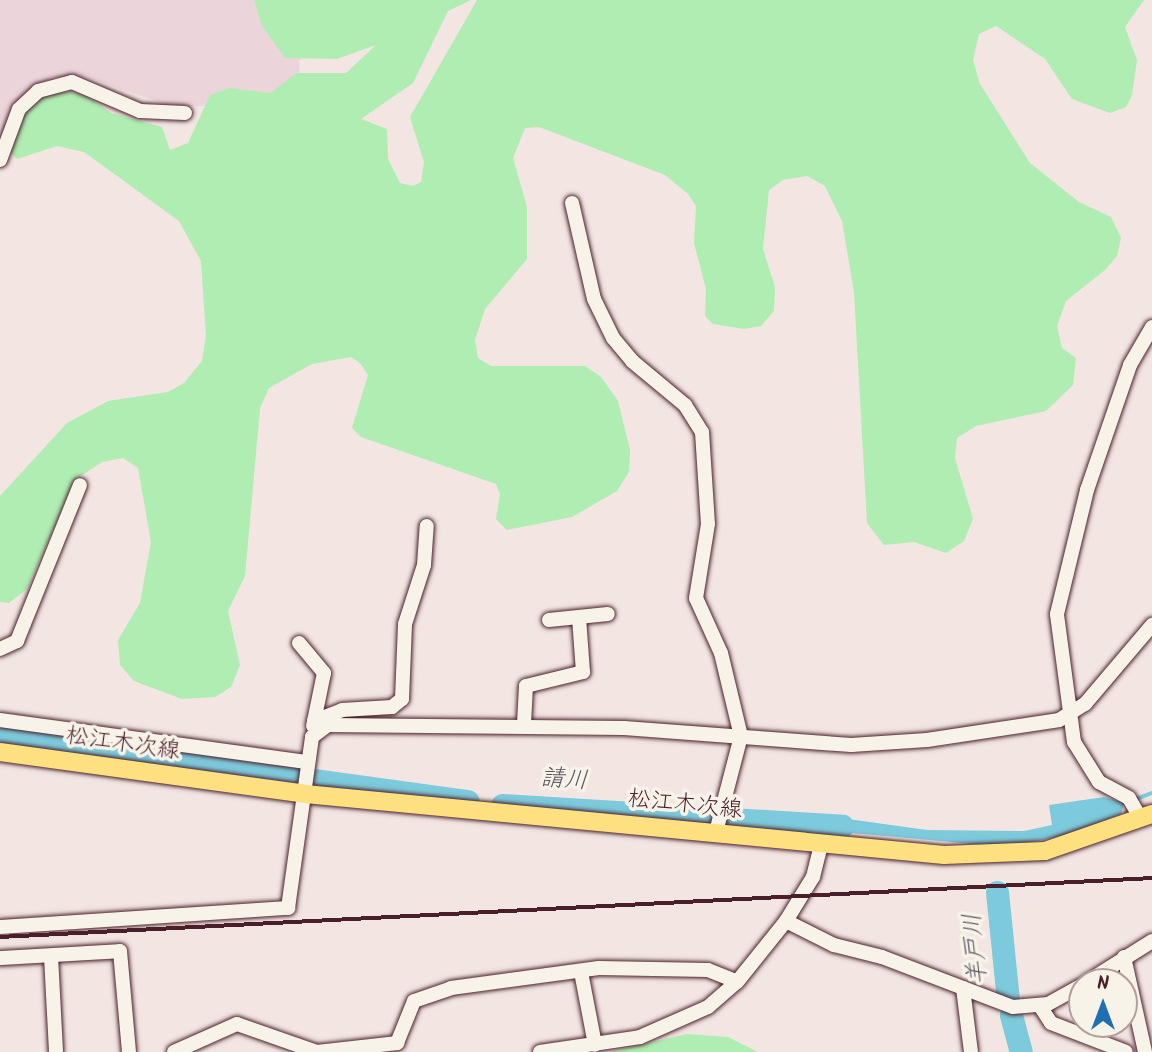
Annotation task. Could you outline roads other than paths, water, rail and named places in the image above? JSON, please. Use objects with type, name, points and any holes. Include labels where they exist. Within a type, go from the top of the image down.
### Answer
[{"type":"main road","name":"松江木次線","points":[[0,752],[305,794],[717,827],[821,844],[1012,856],[1077,844],[1147,816]]},
{"type":"street","points":[[0,160],[19,109],[38,91],[72,82],[140,111],[185,113]]},
{"type":"street","points":[[572,203],[594,299],[613,338],[632,361],[685,405],[702,432],[708,524],[696,598],[721,653],[741,736],[717,827]]},
{"type":"street","points":[[1147,816],[1129,798],[1099,782],[1074,742],[1056,628],[1059,599],[1087,490],[1130,365],[1152,327]]},
{"type":"street","points":[[0,649],[17,641],[80,485]]},
{"type":"street","points":[[314,721],[342,710],[392,707],[402,699],[405,624],[424,565],[427,526]]},
{"type":"street","points":[[550,620],[608,614]]},
{"type":"street","points":[[524,724],[526,686],[583,672],[579,617]]},
{"type":"street","points":[[312,737],[336,724],[524,724],[876,745],[1059,720],[1071,714],[1152,625]]},
{"type":"street","points":[[0,928],[284,910],[290,900],[314,721],[324,673],[299,643]]},
{"type":"street","points":[[0,720],[308,762]]},
{"type":"street","points":[[540,1052],[595,1045],[682,1022],[737,982],[786,920],[813,877],[821,844]]},
{"type":"street","points":[[786,920],[834,945],[883,957],[1013,1007],[1040,1006],[1068,992]]},
{"type":"street","points":[[1108,968],[1152,941]]},
{"type":"street","points":[[0,958],[124,955],[129,1052]]},
{"type":"street","points":[[51,956],[56,1052]]},
{"type":"street","points":[[1124,957],[1145,1052]]},
{"type":"street","points":[[174,1052],[237,1024],[317,1052],[397,1043],[414,1001],[432,991],[581,972],[708,970],[737,982]]},
{"type":"street","points":[[581,972],[595,1045]]},
{"type":"street","points":[[963,988],[971,1052]]},
{"type":"street","points":[[1040,1006],[1051,1023],[1126,1052]]},
{"type":"water","points":[[1104,797],[1124,803],[1121,814],[1063,836],[1006,847],[809,829],[812,814],[927,830],[1024,831],[1052,825],[1049,805]]},
{"type":"waterway","name":"請川","points":[[0,737],[468,801]]},
{"type":"waterway","points":[[1139,798],[1152,793]]},
{"type":"waterway","name":"請川","points":[[502,805],[842,826]]},
{"type":"waterway","name":"羊戸川","points":[[997,892],[1008,1000]]},
{"type":"waterway","name":"羊戸川","points":[[1011,1015],[1021,1052]]},
{"type":"railway","points":[[0,937],[1152,878]]}]
